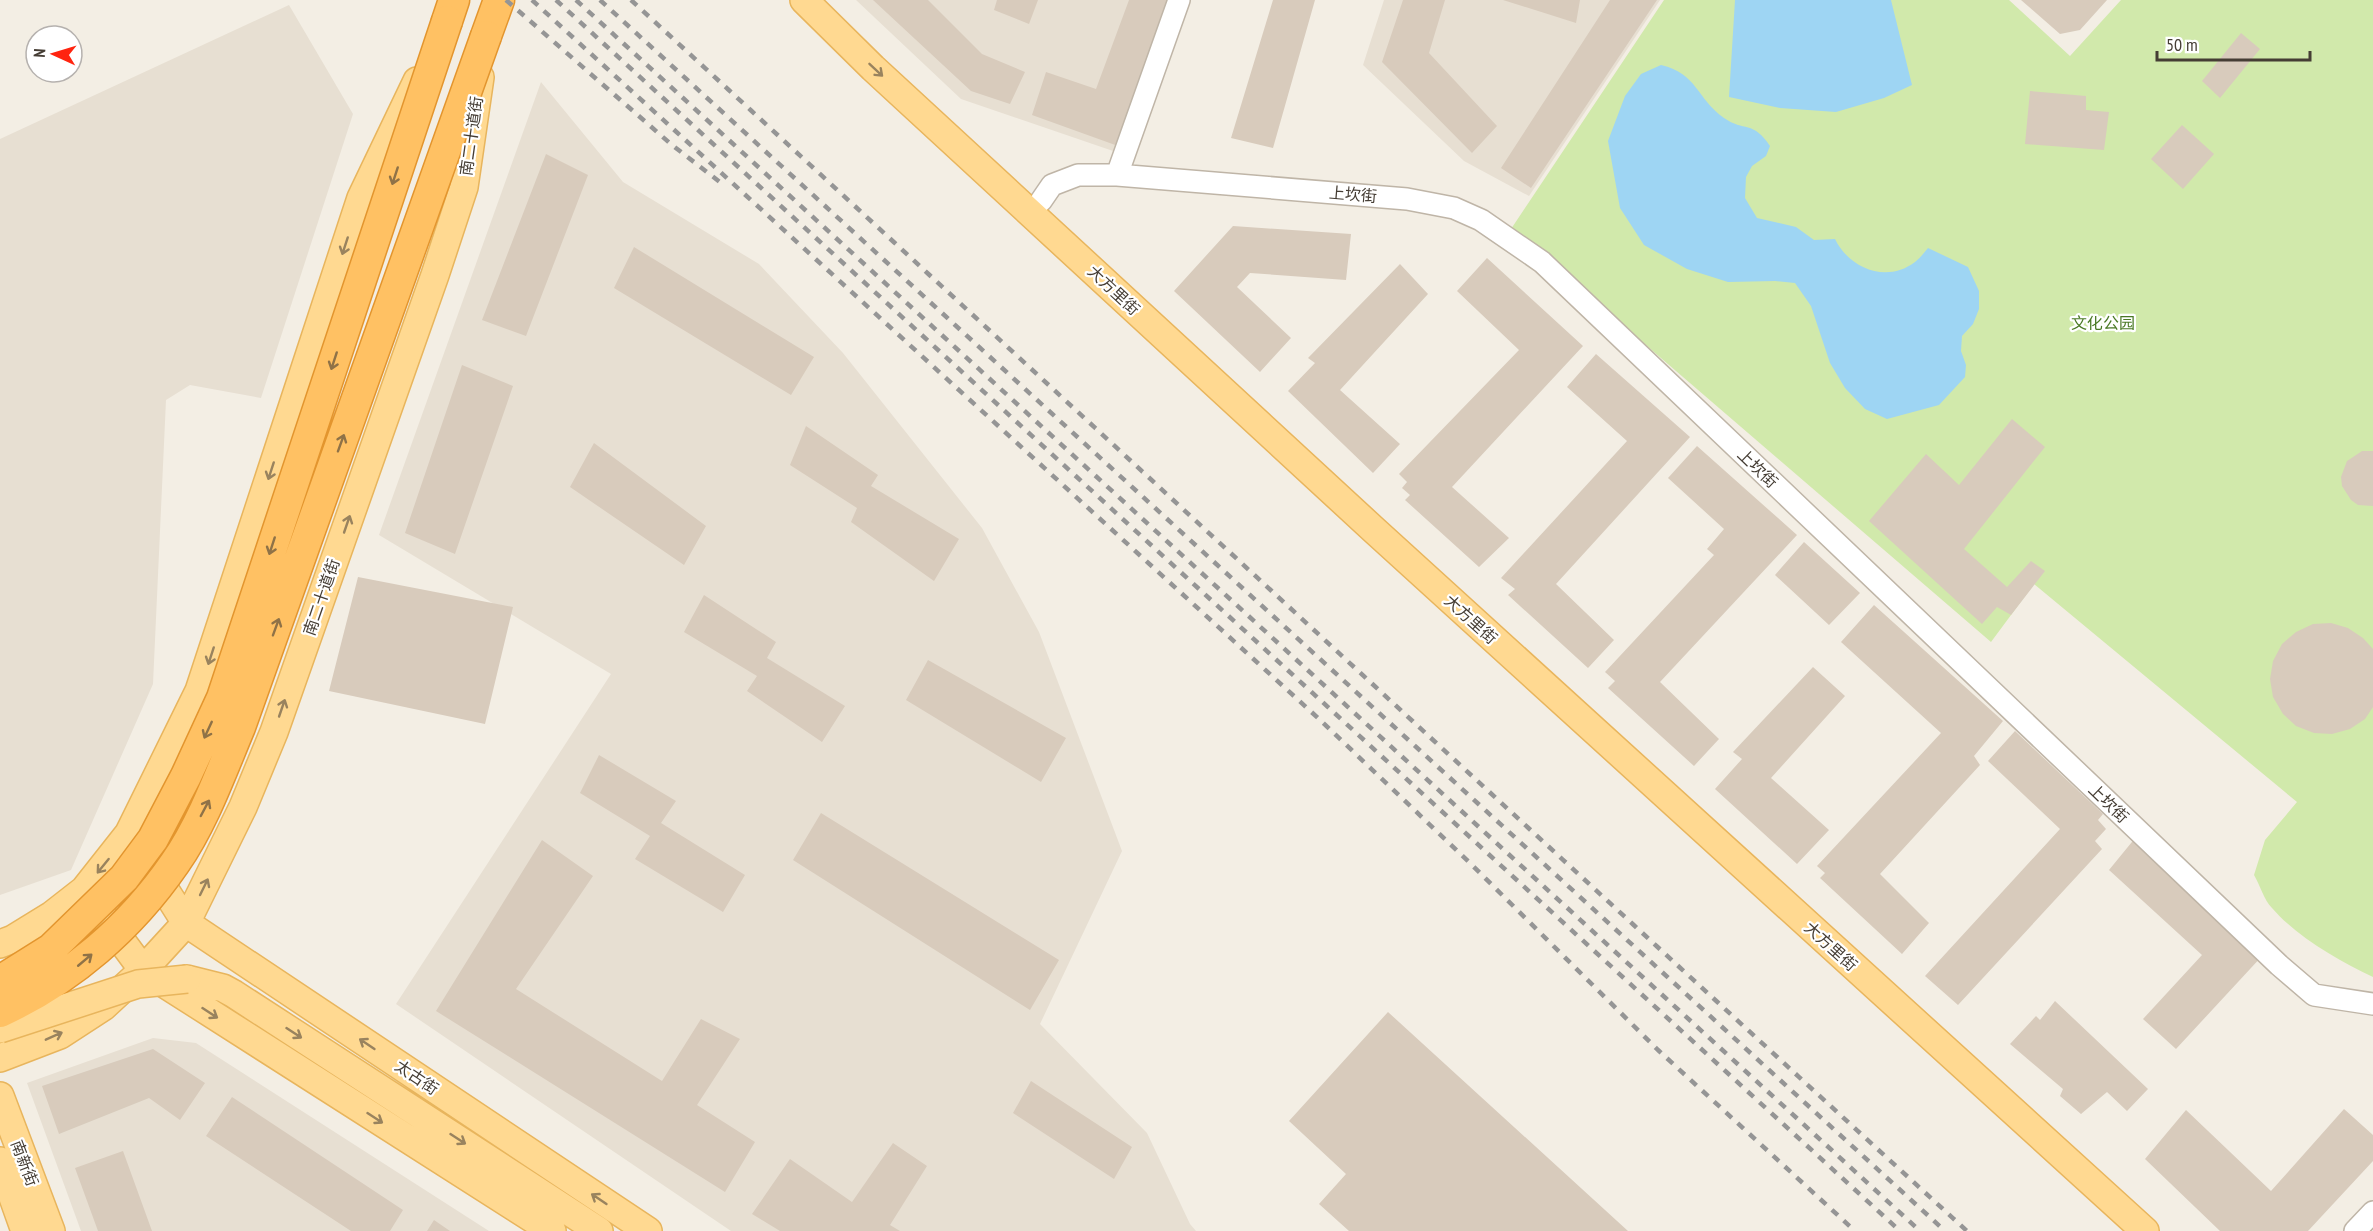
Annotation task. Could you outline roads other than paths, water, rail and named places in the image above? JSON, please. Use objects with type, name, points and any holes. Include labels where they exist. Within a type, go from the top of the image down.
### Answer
[{"type":"highway","points":[[0,1012],[25,1001],[73,970],[115,934],[146,901],[176,862],[209,801],[240,727],[499,0]]},
{"type":"highway","points":[[0,981],[51,949],[124,878],[153,839],[186,776],[222,698],[451,10]]},
{"type":"main road","name":"大方里街","points":[[804,0],[882,76],[1365,522],[2145,1231]]},
{"type":"main road","name":"大方里街","points":[[828,0],[1041,201],[2162,1231]]},
{"type":"main road","points":[[0,944],[13,939],[52,915],[84,890],[129,833],[199,691],[361,198],[392,129],[451,10]]},
{"type":"main road","name":"南二十道街","points":[[0,1058],[60,1035],[103,1007],[143,970],[186,923],[243,807],[274,732],[464,187],[486,36]]},
{"type":"main road","points":[[129,833],[186,923]]},
{"type":"main road","points":[[84,890],[143,970],[552,1231]]},
{"type":"main road","name":"太古街","points":[[186,923],[648,1231]]},
{"type":"main road","name":"太古街","points":[[0,1029],[138,984],[187,979],[223,988],[599,1231]]},
{"type":"main road","name":"南新街","points":[[0,1096],[51,1231]]},
{"type":"main road","name":"南新街","points":[[0,1161],[25,1231]]},
{"type":"street","points":[[1117,175],[1179,0]]},
{"type":"street","name":"上坎街","points":[[1041,201],[1052,185],[1078,175],[1117,175],[1407,199],[1454,208],[1481,220],[1542,262],[2314,996],[2373,1004]]},
{"type":"street","points":[[2355,1231],[2373,1212]]},
{"type":"water","points":[[1735,0],[1891,0],[1912,85],[1884,98],[1836,112],[1780,108],[1729,97]]},
{"type":"water","points":[[1661,65],[1683,74],[1724,118],[1737,125],[1753,129],[1770,146],[1766,156],[1752,166],[1746,177],[1745,198],[1757,218],[1796,227],[1814,240],[1835,239],[1849,258],[1869,270],[1892,272],[1904,269],[1928,248],[1968,267],[1979,291],[1979,309],[1973,324],[1962,336],[1961,351],[1966,365],[1965,377],[1939,405],[1887,419],[1865,409],[1845,388],[1830,363],[1811,306],[1795,283],[1728,282],[1687,269],[1644,245],[1620,208],[1608,141],[1625,96],[1641,74]]},
{"type":"railway","points":[[506,0],[672,145],[725,186]]},
{"type":"railway","points":[[532,0],[1318,718],[1471,864],[1658,1050],[1855,1231]]},
{"type":"railway","points":[[556,0],[1900,1231]]},
{"type":"railway","points":[[576,0],[1920,1231]]},
{"type":"railway","points":[[600,0],[1945,1231]]},
{"type":"railway","points":[[631,0],[1967,1231]]},
{"type":"park label","name":"文化公园","points":[[2103,323]]}]
